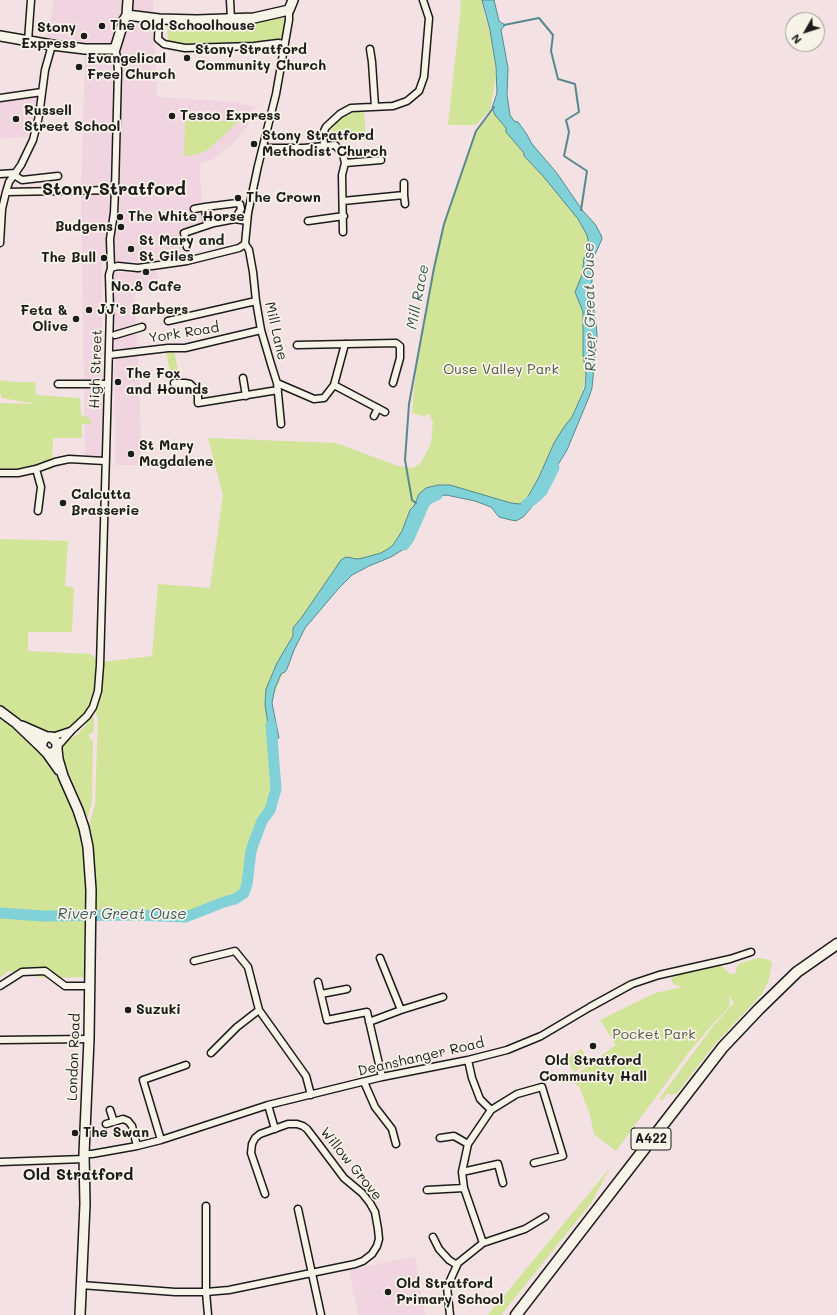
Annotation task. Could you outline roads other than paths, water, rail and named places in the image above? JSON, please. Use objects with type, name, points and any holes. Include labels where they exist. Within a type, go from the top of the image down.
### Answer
[{"type":"main road","name":"A422","points":[[516,1315],[723,1047],[797,972],[837,944]]},
{"type":"street","points":[[28,41],[31,0]]},
{"type":"street","points":[[0,36],[52,46],[86,49],[115,49],[127,15],[128,0]]},
{"type":"street","points":[[230,0],[231,19]]},
{"type":"street","points":[[111,268],[118,266],[138,268],[186,261],[239,248],[245,244],[258,166],[276,94],[289,20],[289,10],[294,0]]},
{"type":"street","points":[[324,145],[323,133],[326,127],[340,114],[351,108],[393,106],[408,101],[419,91],[424,77],[429,18],[423,0]]},
{"type":"street","points":[[127,15],[159,19],[231,19],[254,18],[289,10]]},
{"type":"street","points":[[159,19],[158,39],[164,44],[185,48],[254,46],[278,43],[284,44]]},
{"type":"street","points":[[0,243],[1,209],[9,182],[21,165],[33,140],[39,116],[45,70],[52,46]]},
{"type":"street","name":"High Street","points":[[57,748],[72,730],[87,716],[93,707],[98,691],[109,355],[109,275],[111,268],[110,239],[115,190],[118,71],[115,49]]},
{"type":"street","points":[[370,49],[375,107]]},
{"type":"street","points":[[0,98],[42,92]]},
{"type":"street","points":[[263,146],[268,148],[304,148],[335,145],[343,154],[345,163],[342,175],[344,216],[343,232]]},
{"type":"street","points":[[345,163],[381,160]]},
{"type":"street","points":[[0,174],[15,174],[22,180],[58,176]]},
{"type":"street","points":[[404,183],[405,204]]},
{"type":"street","points":[[6,192],[115,190]]},
{"type":"street","points":[[343,201],[404,195]]},
{"type":"street","points":[[194,209],[237,203],[240,204],[241,209],[239,214],[234,219]]},
{"type":"street","points":[[204,207],[207,225]]},
{"type":"street","points":[[308,221],[344,216]]},
{"type":"street","points":[[187,247],[184,232],[234,219],[248,221]]},
{"type":"street","name":"Mill Lane","points":[[245,244],[249,250],[256,301],[262,330],[270,364],[278,386],[282,424]]},
{"type":"street","points":[[168,321],[256,301]]},
{"type":"street","points":[[115,334],[142,327]]},
{"type":"street","name":"York Road","points":[[109,355],[168,348],[185,348],[262,330]]},
{"type":"street","points":[[297,344],[396,343],[400,346],[400,358],[393,383]]},
{"type":"street","points":[[174,383],[190,384],[198,395],[198,403],[246,396],[278,386],[314,399],[324,398],[334,385],[345,344]]},
{"type":"street","points":[[243,378],[246,396]]},
{"type":"street","points":[[58,384],[108,384]]},
{"type":"street","points":[[334,385],[385,412]]},
{"type":"street","points":[[374,416],[378,408]]},
{"type":"street","points":[[0,473],[18,473],[69,459],[105,461]]},
{"type":"street","points":[[36,469],[41,487],[38,511]]},
{"type":"street","points":[[0,711],[16,723],[44,750],[63,776]]},
{"type":"street","points":[[16,723],[50,737],[57,743],[63,776]]},
{"type":"street","points":[[44,750],[43,740],[72,730]]},
{"type":"street","points":[[44,750],[52,753],[57,748]]},
{"type":"street","name":"London Road","points":[[63,776],[84,828],[90,867],[91,890],[84,1156],[85,1208],[80,1315]]},
{"type":"street","points":[[194,961],[235,951],[248,967],[259,1010],[306,1076],[311,1095]]},
{"type":"street","name":"Deanshanger Road","points":[[0,1162],[84,1156],[138,1146],[268,1105],[382,1077],[468,1060],[507,1050],[542,1036],[632,984],[659,975],[730,959],[751,952]]},
{"type":"street","points":[[380,958],[401,1010]]},
{"type":"street","points":[[0,986],[22,972],[45,971],[65,986],[89,986]]},
{"type":"street","points":[[318,982],[328,1020],[367,1012],[382,1077]]},
{"type":"street","points":[[321,994],[347,989]]},
{"type":"street","points":[[369,1022],[443,997]]},
{"type":"street","points":[[211,1053],[237,1027],[259,1010]]},
{"type":"street","points":[[0,1040],[88,1039]]},
{"type":"street","points":[[468,1060],[472,1078],[480,1099],[491,1110]]},
{"type":"street","points":[[161,1140],[143,1080],[186,1065]]},
{"type":"street","points":[[364,1082],[375,1107],[392,1129],[396,1144]]},
{"type":"street","points":[[483,1243],[464,1188],[462,1172],[468,1144],[491,1110],[517,1094],[542,1087],[563,1156],[534,1163]]},
{"type":"street","points":[[268,1105],[275,1129]]},
{"type":"street","points":[[110,1110],[114,1122]]},
{"type":"street","points":[[106,1124],[123,1119],[128,1121],[132,1126],[138,1146]]},
{"type":"street","name":"Willow Grove","points":[[81,1284],[175,1292],[229,1290],[355,1264],[363,1261],[372,1254],[379,1239],[375,1212],[362,1193],[344,1178],[307,1129],[297,1124],[288,1124],[260,1134],[255,1138],[252,1144],[251,1153],[265,1194]]},
{"type":"street","points":[[440,1138],[454,1136],[468,1144]]},
{"type":"street","points":[[462,1172],[498,1164],[503,1183]]},
{"type":"street","points":[[428,1190],[464,1188]]},
{"type":"street","points":[[206,1206],[206,1292],[208,1315]]},
{"type":"street","points":[[298,1210],[321,1315]]},
{"type":"street","points":[[450,1315],[447,1287],[457,1265],[483,1243],[525,1229],[545,1217]]},
{"type":"street","points":[[434,1237],[439,1249],[445,1256],[457,1265]]},
{"type":"water","points":[[482,0],[494,0],[499,21],[505,25],[501,30],[508,68],[507,95],[510,115],[514,121],[518,122],[532,144],[556,172],[583,211],[595,224],[601,235],[602,239],[592,261],[592,281],[590,290],[597,335],[592,388],[567,450],[531,508],[523,517],[516,521],[511,520],[499,517],[491,507],[475,501],[446,495],[434,497],[423,505],[416,514],[411,526],[412,535],[407,547],[391,557],[352,575],[339,588],[305,628],[294,650],[287,669],[281,674],[275,688],[272,703],[279,738],[270,739],[265,704],[266,689],[277,663],[293,636],[293,628],[341,560],[346,557],[357,559],[381,553],[393,545],[402,531],[410,510],[414,506],[419,494],[426,488],[438,485],[450,485],[511,503],[520,504],[525,502],[539,477],[554,443],[572,417],[585,388],[586,375],[583,354],[583,312],[575,292],[582,275],[584,258],[588,245],[587,235],[578,219],[543,176],[524,156],[524,153],[506,132],[506,128],[495,115],[492,108],[497,93],[496,67],[490,30]]},
{"type":"waterway","points":[[504,25],[539,18],[553,35],[551,51],[558,79],[575,84],[579,112],[566,120],[569,132],[564,156],[587,171],[581,210]]},
{"type":"waterway","name":"Mill Race","points":[[416,503],[412,500],[405,460],[409,404],[434,268],[444,224],[476,131],[494,107]]},
{"type":"waterway","name":"River Great Ouse","points":[[526,505],[542,491],[554,468]]},
{"type":"waterway","name":"River Great Ouse","points":[[404,545],[409,538],[424,504],[428,499],[437,495]]},
{"type":"waterway","name":"River Great Ouse","points":[[0,913],[43,916],[134,915],[186,917],[235,899],[244,893],[247,884],[251,851],[262,821],[270,810],[276,789],[271,725]]},
{"type":"place","name":"The Old Schoolhouse","points":[[102,26]]},
{"type":"place","name":"Stony Express","points":[[84,36]]},
{"type":"place","name":"Stony Stratford Community Church","points":[[187,58]]},
{"type":"place","name":"Evangelical Free Church","points":[[79,67]]},
{"type":"place","name":"Tesco Express","points":[[172,116]]},
{"type":"place","name":"Russell Street School","points":[[16,119]]},
{"type":"place","name":"Stony Stratford Methodist Church","points":[[254,144]]},
{"type":"place","name":"The Crown","points":[[238,198]]},
{"type":"place","name":"The White Horse","points":[[120,217]]},
{"type":"place","name":"Budgens","points":[[121,227]]},
{"type":"place","name":"St Mary and St Giles","points":[[131,249]]},
{"type":"place","name":"The Bull","points":[[104,258]]},
{"type":"place","name":"No.8 Cafe","points":[[146,272]]},
{"type":"place","name":"JJ's Barbers","points":[[89,310]]},
{"type":"place","name":"Feta & Olive","points":[[76,319]]},
{"type":"place","name":"The Fox and Hounds","points":[[118,382]]},
{"type":"place","name":"St Mary Magdalene","points":[[131,454]]},
{"type":"place","name":"Calcutta Brasserie","points":[[63,503]]},
{"type":"place","name":"Suzuki","points":[[128,1010]]},
{"type":"place","name":"Old Stratford Community Hall","points":[[593,1046]]},
{"type":"place","name":"The Swan","points":[[75,1133]]},
{"type":"place","name":"Old Stratford Primary School","points":[[388,1292]]},
{"type":"district","name":"Stony Stratford","points":[[114,189]]},
{"type":"district","name":"Old Stratford","points":[[78,1175]]},
{"type":"park label","name":"Ouse Valley Park","points":[[501,370]]},
{"type":"park label","name":"Pocket Park","points":[[654,1035]]}]
